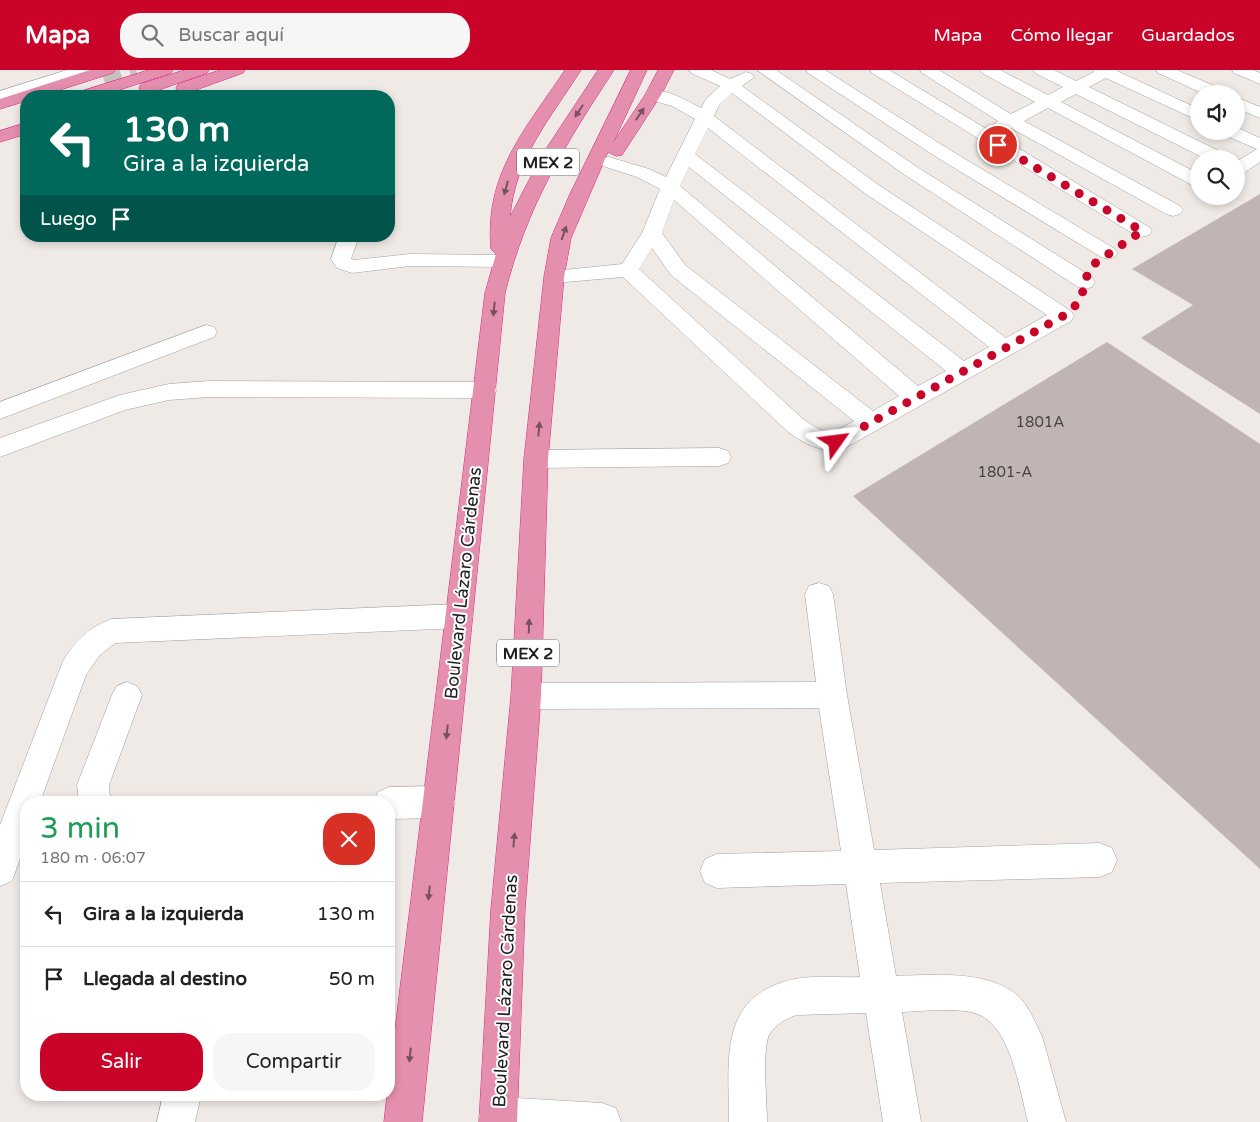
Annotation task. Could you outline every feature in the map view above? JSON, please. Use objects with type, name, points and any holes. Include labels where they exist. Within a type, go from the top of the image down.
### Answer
[{"type":"highway","points":[[103,90],[165,70]]},
{"type":"highway","points":[[140,90],[201,70]]},
{"type":"highway","points":[[179,90],[237,70]]},
{"type":"highway","points":[[503,261],[498,232],[506,188],[513,163],[573,70]]},
{"type":"highway","name":"Boulevard Lázaro Cárdenas","points":[[403,1122],[496,293],[503,261],[522,210],[559,142],[606,70]]},
{"type":"highway","name":"Boulevard Lázaro Cárdenas","points":[[498,1119],[508,909],[526,696],[536,458],[554,277],[562,238],[579,194],[639,70]]},
{"type":"highway","points":[[579,194],[609,162],[653,95],[666,70]]},
{"type":"highway","points":[[69,90],[106,75]]},
{"type":"highway","points":[[51,90],[106,75]]},
{"type":"highway","points":[[0,104],[20,99]]},
{"type":"highway","points":[[0,113],[20,107]]},
{"type":"highway","points":[[0,123],[20,117]]},
{"type":"highway","points":[[0,137],[20,130]]},
{"type":"highway","points":[[0,150],[20,144]]},
{"type":"street","points":[[0,96],[84,70]]},
{"type":"street","points":[[696,70],[731,85],[892,180],[1076,300]]},
{"type":"street","points":[[628,270],[652,233],[670,187],[712,103],[731,85],[765,70],[892,180],[1076,300]]},
{"type":"street","points":[[814,70],[963,145],[1142,231]]},
{"type":"street","points":[[878,70],[963,145],[1108,253]]},
{"type":"street","points":[[928,70],[1011,121],[1190,197]]},
{"type":"street","points":[[988,70],[1046,102],[1190,197]]},
{"type":"street","points":[[1041,70],[1202,150]]},
{"type":"street","points":[[1164,70],[1198,85]]},
{"type":"street","points":[[1240,70],[1260,79]]},
{"type":"street","points":[[892,180],[1011,121],[1105,71],[1190,112]]},
{"type":"street","points":[[653,95],[678,102],[704,117],[1004,348]]},
{"type":"street","points":[[1245,106],[1260,113]]},
{"type":"street","points":[[1245,138],[1260,145]]},
{"type":"street","points":[[1245,163],[1260,154]]},
{"type":"street","points":[[686,156],[962,371]]},
{"type":"street","points":[[609,162],[643,173],[670,187],[916,397]]},
{"type":"street","points":[[554,277],[628,270],[795,425],[811,437],[836,442],[870,421],[1004,348],[1076,300],[1088,272],[1094,264],[1190,197]]},
{"type":"street","points":[[652,233],[678,270],[870,421]]},
{"type":"street","points":[[347,242],[341,259],[344,264],[352,267],[410,260],[503,261]]},
{"type":"street","points":[[0,411],[206,332]]},
{"type":"street","points":[[0,448],[120,402],[169,392],[209,389],[485,390]]},
{"type":"street","points":[[536,458],[719,457]]},
{"type":"street","points":[[819,594],[832,695],[862,866],[880,995],[902,1122]]},
{"type":"street","points":[[27,796],[73,670],[87,646],[99,637],[112,631],[459,616]]},
{"type":"street","points":[[93,796],[93,785],[127,695]]},
{"type":"street","points":[[526,696],[832,695]]},
{"type":"street","points":[[395,803],[439,802]]},
{"type":"street","points":[[0,869],[20,814]]},
{"type":"street","points":[[717,871],[1100,860]]},
{"type":"street","points":[[748,1122],[748,1053],[752,1030],[761,1016],[777,1002],[797,997],[970,994],[994,1002],[1008,1012],[1024,1036],[1047,1122]]},
{"type":"street","points":[[176,1122],[181,1101]]},
{"type":"street","points":[[498,1119],[602,1122]]},
{"type":"building","points":[[1260,194],[1260,414],[1141,338],[1193,305],[1132,269],[1241,205],[1245,205],[1245,203]]},
{"type":"building","points":[[1107,342],[1260,444],[1260,869],[853,496]]},
{"type":"tunnel","points":[[104,80],[136,70]]},
{"type":"route","points":[[836,442],[870,421],[1063,316],[1081,298],[1088,272],[1094,264],[1142,231],[998,145]]}]
